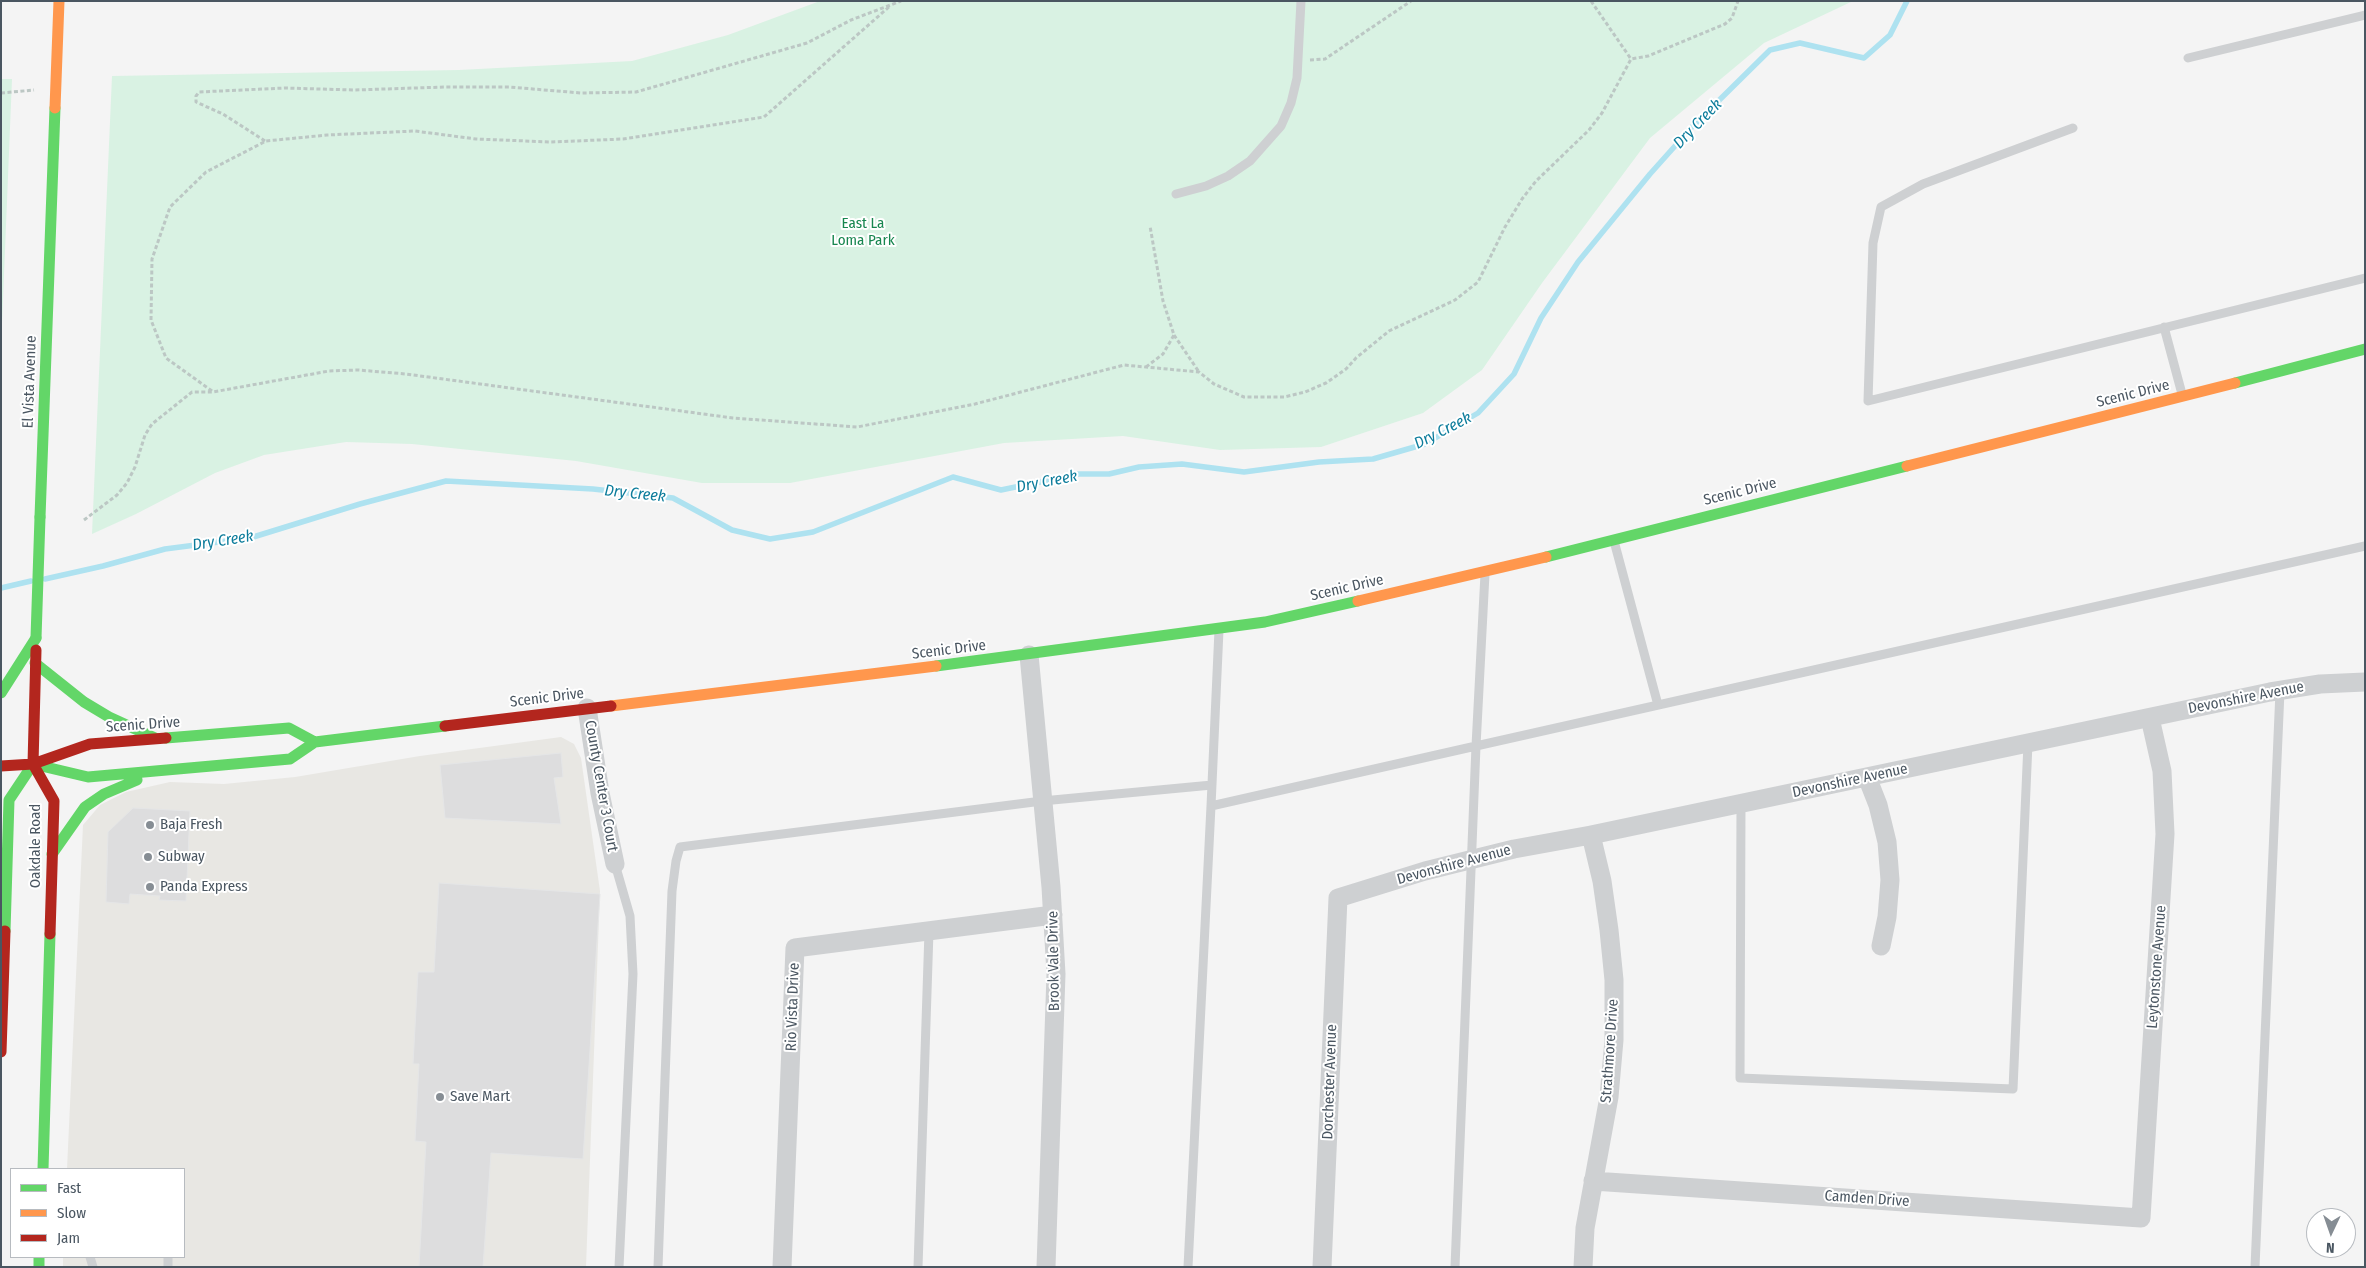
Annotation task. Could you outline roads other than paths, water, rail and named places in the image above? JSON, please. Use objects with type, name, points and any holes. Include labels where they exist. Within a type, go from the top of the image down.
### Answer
[{"type":"main road","name":"El Vista Avenue","points":[[33,764],[59,1]]},
{"type":"main road","name":"Scenic Drive","points":[[33,764],[88,777],[290,759],[315,742],[1029,656],[1265,622],[1485,572],[2183,397],[2365,349]]},
{"type":"main road","points":[[1,693],[36,638]]},
{"type":"main road","points":[[35,664],[84,702],[109,717],[157,739]]},
{"type":"main road","name":"Scenic Drive","points":[[1,766],[33,764],[90,744],[289,728],[315,742]]},
{"type":"main road","name":"Oakdale Road","points":[[1,1052],[9,800],[33,764],[54,801],[43,1168]]},
{"type":"main road","points":[[52,854],[85,807],[104,794],[155,772]]},
{"type":"street","name":"Brook Vale Drive","points":[[1029,656],[1053,915],[1056,974],[1055,1048],[1046,1267]]},
{"type":"street","name":"Devonshire Avenue","points":[[1338,898],[1425,871],[1470,860],[2280,691],[2320,684],[2365,682]]},
{"type":"street","name":"County Center 3 Court","points":[[587,708],[600,792],[615,864]]},
{"type":"street","name":"Leytonstone Avenue","points":[[2141,1218],[2165,834],[2165,799],[2162,771],[2150,718]]},
{"type":"street","points":[[1867,777],[1878,805],[1888,852],[1890,880],[1887,918],[1881,946]]},
{"type":"street","name":"Strathmore Drive","points":[[1583,1267],[1585,1228],[1609,1097],[1614,1040],[1614,980],[1610,930],[1602,881],[1591,835]]},
{"type":"street","name":"Dorchester Avenue","points":[[1322,1267],[1338,898]]},
{"type":"street","name":"Rio Vista Drive","points":[[782,1267],[795,948],[1053,915]]},
{"type":"street","name":"Camden Drive","points":[[1593,1180],[2141,1218]]},
{"type":"lane","points":[[1176,194],[1206,186],[1228,176],[1250,161],[1268,143],[1281,126],[1292,103],[1299,58],[1301,1]]},
{"type":"lane","points":[[2188,58],[2365,14]]},
{"type":"lane","points":[[2073,128],[1923,184],[1881,207],[1873,243],[1868,401],[2365,278]]},
{"type":"lane","points":[[2164,327],[2183,397]]},
{"type":"lane","points":[[1614,539],[1658,705]]},
{"type":"lane","points":[[1211,806],[2365,546]]},
{"type":"lane","points":[[1455,1267],[1470,860],[1485,572]]},
{"type":"lane","points":[[1188,1267],[1220,629]]},
{"type":"lane","points":[[2256,1267],[2280,691]]},
{"type":"lane","points":[[1741,804],[1740,1078],[2013,1089],[2028,743]]},
{"type":"lane","points":[[658,1267],[672,891],[680,847],[1042,801],[1212,785]]},
{"type":"lane","points":[[615,864],[630,916],[633,974],[619,1267]]},
{"type":"lane","points":[[918,1267],[928,931]]},
{"type":"waterway","name":"Dry Creek","points":[[45,579],[165,549],[250,538],[360,504],[446,481],[593,489],[673,498],[732,530],[770,539],[813,532],[953,477],[1001,490],[1078,474],[1109,474],[1139,467],[1182,464],[1244,472],[1319,462],[1373,459],[1425,444],[1478,413],[1514,374],[1541,318],[1578,262],[1650,174],[1692,127],[1770,50],[1800,43],[1864,58],[1890,35],[1907,1]]},
{"type":"waterway","name":"Dry Creek","points":[[1,588],[31,581]]},
{"type":"place","name":"Baja Fresh","points":[[150,825]]},
{"type":"place","name":"Subway","points":[[148,857]]},
{"type":"place","name":"Panda Express","points":[[150,887]]},
{"type":"place","name":"Save Mart","points":[[440,1097]]},
{"type":"park label","name":"East La Loma Park","points":[[863,232]]}]
